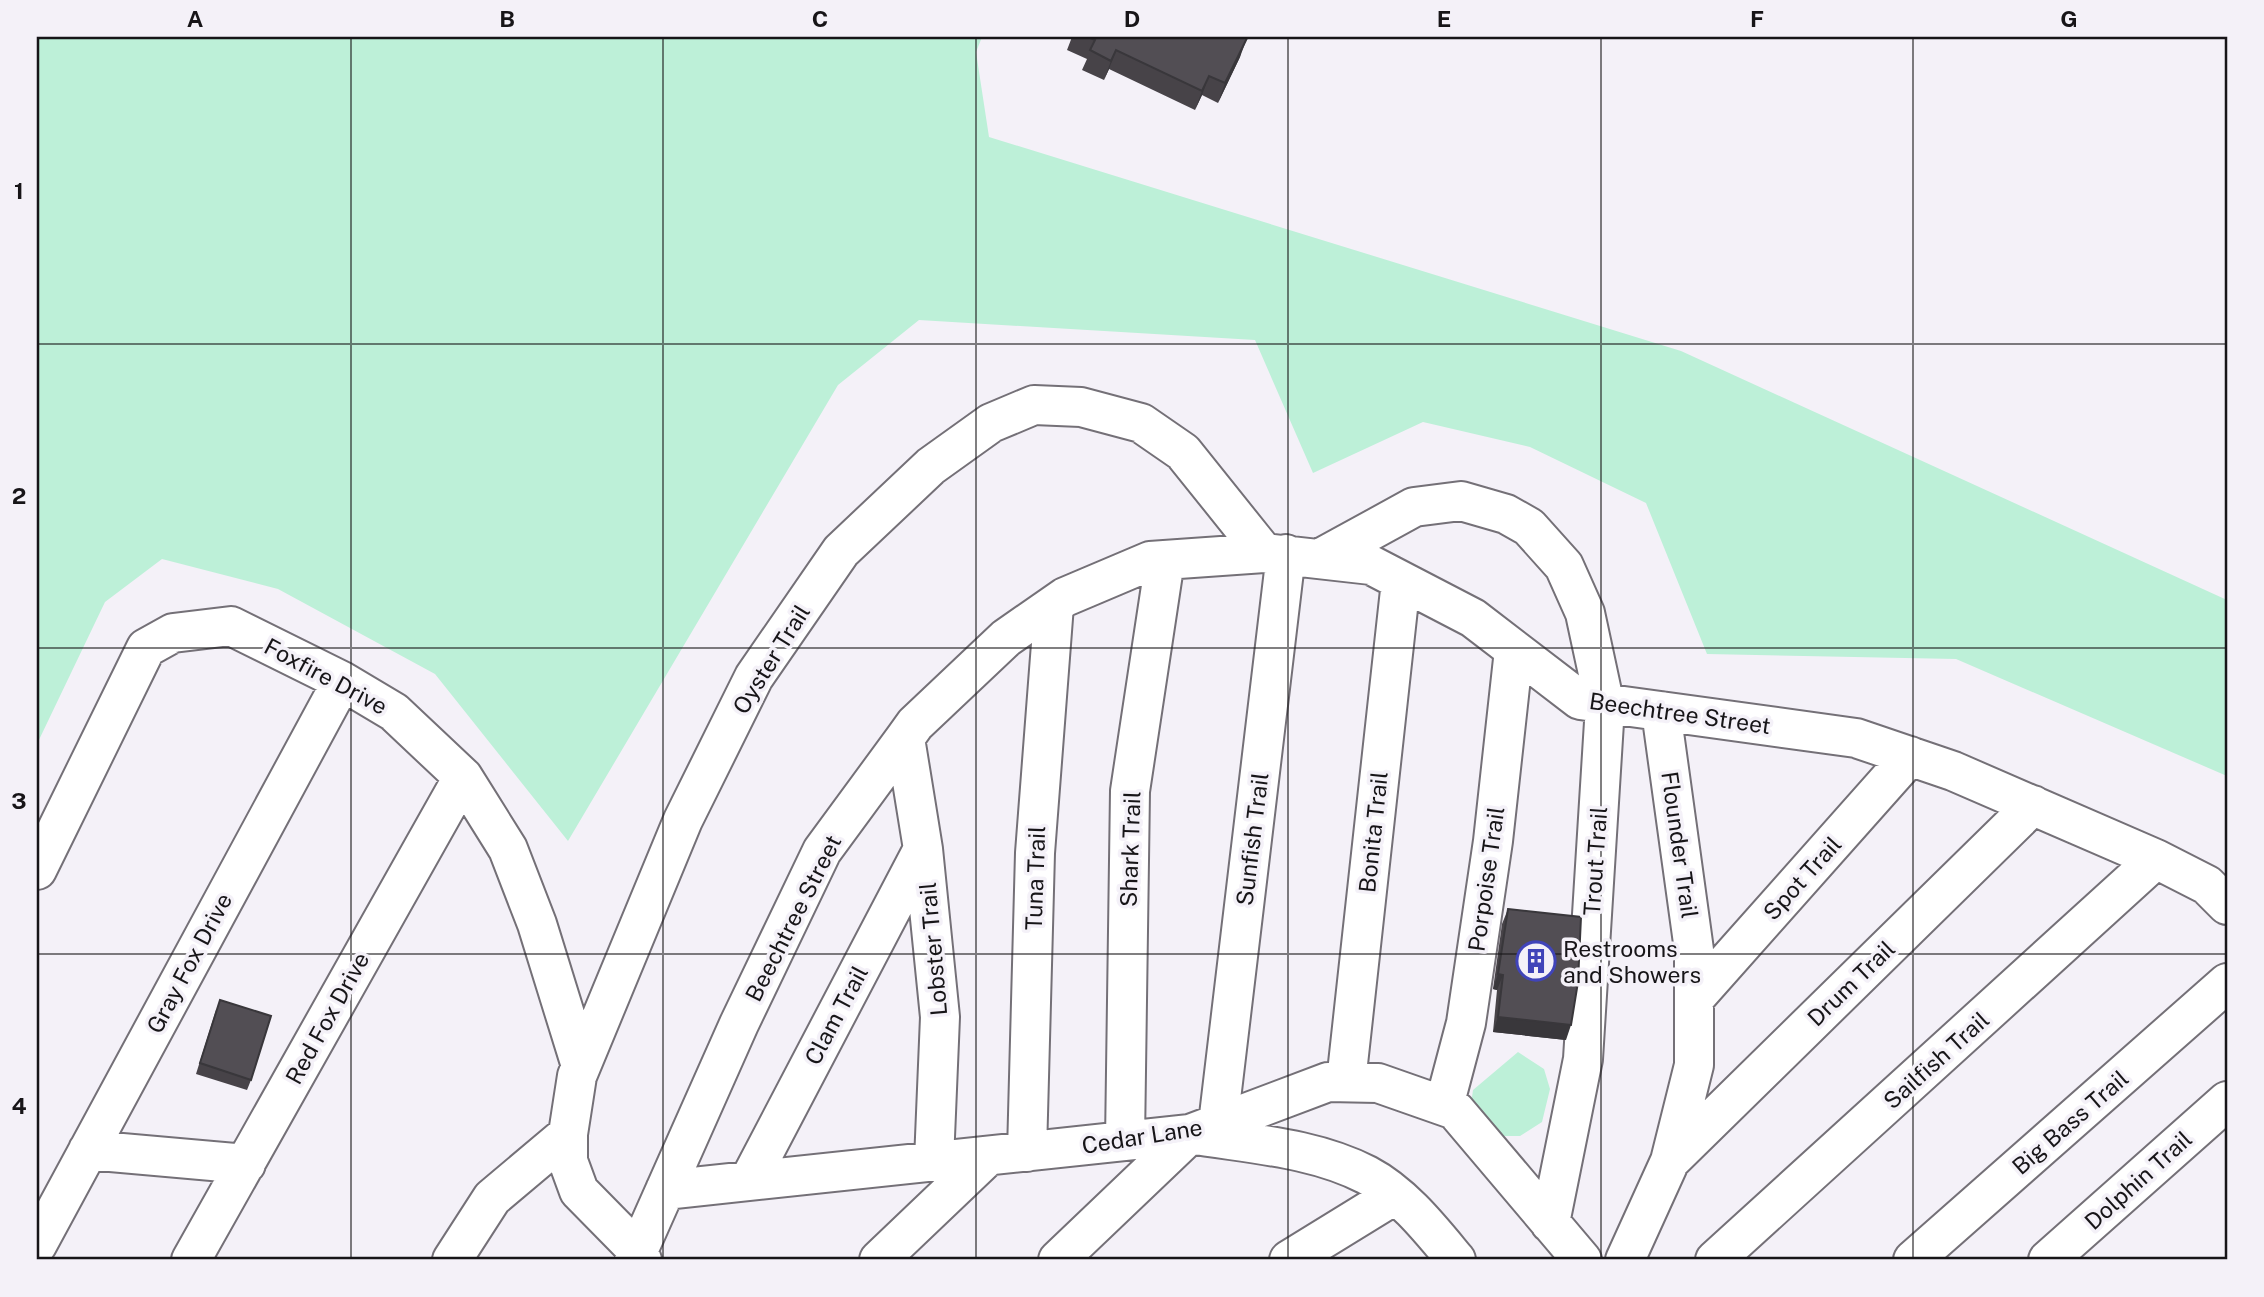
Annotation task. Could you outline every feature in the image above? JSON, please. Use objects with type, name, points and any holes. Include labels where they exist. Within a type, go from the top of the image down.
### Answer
[{"type":"street","name":"Oyster Trail","points":[[638,1257],[579,1191],[569,1161],[569,1134],[581,1066],[683,820],[754,677],[841,551],[931,466],[991,423],[1034,405],[1081,407],[1141,423],[1183,452],[1290,555]]},
{"type":"street","points":[[1290,555],[1414,507],[1461,501],[1506,514],[1529,527],[1564,566],[1585,613],[1605,706]]},
{"type":"street","name":"Beechtree Street","points":[[638,1257],[739,1024],[822,851],[915,724],[1006,638],[1065,597],[1150,561],[1290,555],[1371,565],[1473,618],[1580,700],[1605,706],[1661,711],[1856,738],[1953,771],[2156,859],[2207,885],[2227,905]]},
{"type":"street","name":"Sunfish Trail","points":[[1204,1129],[1290,555]]},
{"type":"street","name":"Shark Trail","points":[[1125,1141],[1130,791],[1165,560]]},
{"type":"street","name":"Bonita Trail","points":[[1346,1082],[1401,581]]},
{"type":"street","name":"Tuna Trail","points":[[1027,1152],[1035,853],[1054,605]]},
{"type":"street","name":"Foxfire Drive","points":[[37,870],[146,648],[173,633],[231,626],[342,681],[394,712],[463,777],[508,849],[537,924],[581,1066]]},
{"type":"street","name":"Porpoise Trail","points":[[1444,1106],[1466,1023],[1493,841],[1514,650]]},
{"type":"street","name":"Gray Fox Drive","points":[[37,1245],[342,681]]},
{"type":"street","name":"Trout Trail","points":[[1550,1223],[1583,1059],[1605,706]]},
{"type":"street","name":"Flounder Trail","points":[[1625,1260],[1670,1161],[1694,1065],[1695,950],[1661,711]]},
{"type":"street","name":"Lobster Trail","points":[[905,738],[923,849],[940,1017],[934,1161]]},
{"type":"street","name":"Spot Trail","points":[[1695,999],[1910,756]]},
{"type":"street","name":"Red Fox Drive","points":[[191,1260],[463,777]]},
{"type":"street","name":"Drum Trail","points":[[1670,1161],[2032,805]]},
{"type":"street","name":"Clam Trail","points":[[750,1181],[923,849]]},
{"type":"street","name":"Sailfish Trail","points":[[1715,1260],[2156,859]]},
{"type":"street","name":"Big Bass Trail","points":[[1913,1260],[2227,984]]},
{"type":"street","name":"Cedar Lane","points":[[665,1190],[1125,1141],[1204,1129],[1328,1082],[1378,1083],[1455,1110],[1582,1260]]},
{"type":"street","name":"Dolphin Trail","points":[[2048,1260],[2227,1101]]},
{"type":"street","points":[[1058,1260],[1204,1129],[1311,1153],[1368,1176],[1419,1217],[1456,1260]]},
{"type":"street","points":[[452,1260],[492,1199],[569,1134]]},
{"type":"street","points":[[88,1150],[246,1164]]},
{"type":"street","points":[[879,1260],[988,1156]]},
{"type":"street","points":[[1289,1260],[1394,1196]]},
{"type":"green space","points":[[37,37],[982,37],[976,52],[989,137],[1681,351],[2227,600],[2227,776],[1956,659],[1707,654],[1646,503],[1530,447],[1423,422],[1313,473],[1255,340],[919,320],[838,385],[568,841],[435,674],[278,589],[162,559],[105,602],[37,744]]},
{"type":"green space","points":[[1518,1052],[1544,1069],[1550,1089],[1542,1122],[1520,1136],[1497,1136],[1471,1105],[1473,1090]]},
{"type":"building","points":[[1088,37],[1247,38],[1225,83],[1209,76],[1202,91],[1116,50],[1111,61],[1090,50],[1095,40]]},
{"type":"building","name":"Restrooms and Showers","points":[[1508,909],[1581,917],[1578,982],[1571,1025],[1498,1017],[1503,975],[1498,974]]},
{"type":"building","points":[[220,1000],[271,1016],[251,1080],[200,1063]]},
{"type":"place","name":"Restrooms and Showers","points":[[1536,961]]}]
